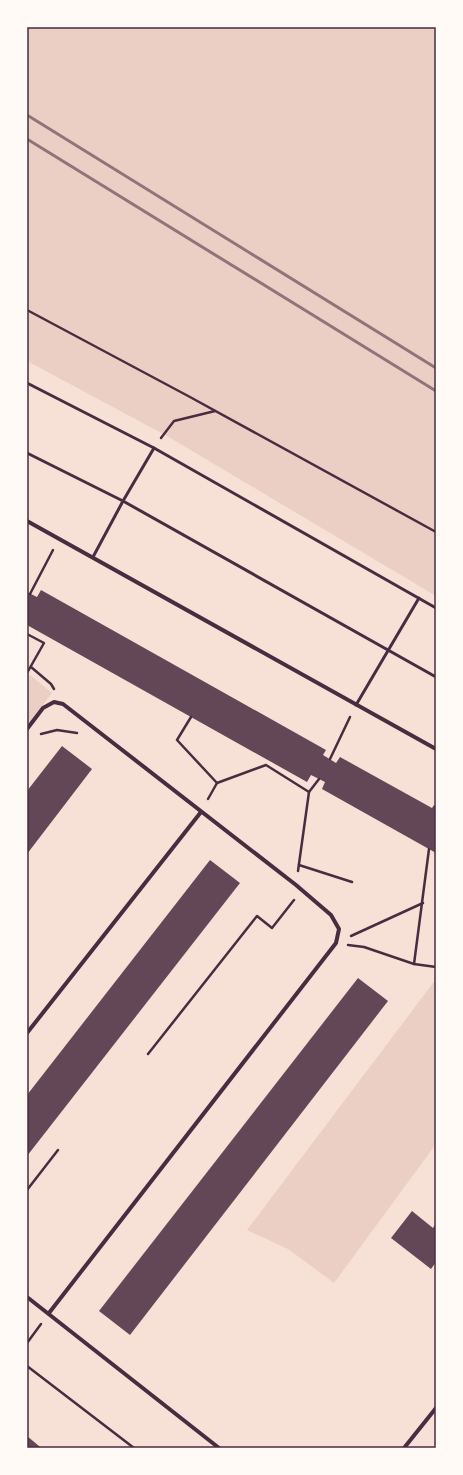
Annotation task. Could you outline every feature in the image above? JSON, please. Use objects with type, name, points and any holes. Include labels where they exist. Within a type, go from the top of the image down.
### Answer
[{"type":"street","points":[[27,521],[436,749]]},
{"type":"street","points":[[27,729],[43,708],[54,702],[63,704],[296,885],[330,915],[339,929],[336,943],[49,1313]]},
{"type":"street","points":[[27,1033],[201,812]]},
{"type":"street","points":[[27,1297],[219,1448]]},
{"type":"street","points":[[404,1448],[436,1408]]},
{"type":"lane","points":[[27,383],[154,448],[436,608]]},
{"type":"lane","points":[[93,557],[122,501],[154,448]]},
{"type":"lane","points":[[27,453],[122,501],[436,677]]},
{"type":"lane","points":[[356,705],[418,598]]},
{"type":"path","points":[[27,310],[436,532]]},
{"type":"path","points":[[154,448],[174,422],[215,411]]},
{"type":"path","points":[[30,594],[59,538]]},
{"type":"path","points":[[27,634],[44,643],[27,673]]},
{"type":"path","points":[[31,667],[51,684],[54,689],[54,702]]},
{"type":"path","points":[[330,759],[356,705]]},
{"type":"path","points":[[191,717],[177,740],[217,783]]},
{"type":"path","points":[[36,735],[57,730],[104,736]]},
{"type":"path","points":[[201,812],[217,783],[266,765],[309,792]]},
{"type":"path","points":[[148,1054],[257,916],[272,928],[294,900],[309,792],[319,779]]},
{"type":"path","points":[[414,964],[429,849]]},
{"type":"path","points":[[299,864],[352,882]]},
{"type":"path","points":[[336,943],[423,903]]},
{"type":"path","points":[[336,943],[364,947],[414,964],[436,967]]},
{"type":"path","points":[[27,1190],[58,1150]]},
{"type":"path","points":[[27,1343],[49,1313]]},
{"type":"path","points":[[27,1366],[134,1448]]},
{"type":"shaded area","points":[[27,27],[436,27],[436,596],[167,436],[27,361]]},
{"type":"shaded area","points":[[30,675],[52,693],[27,725],[27,677]]},
{"type":"shaded area","points":[[436,979],[436,1144],[334,1283],[288,1249],[247,1230]]},
{"type":"building","points":[[41,590],[326,750],[323,755],[336,763],[340,757],[432,808],[434,805],[436,806],[436,853],[322,789],[325,782],[311,775],[307,782],[27,625],[27,592],[37,597]]},
{"type":"building","points":[[62,746],[92,769],[27,854],[27,791]]},
{"type":"building","points":[[210,860],[240,883],[27,1156],[27,1095]]},
{"type":"building","points":[[358,978],[388,1001],[130,1335],[99,1311]]},
{"type":"building","points":[[412,1211],[433,1228],[436,1223],[436,1262],[431,1269],[391,1238]]},
{"type":"building","points":[[27,1436],[39,1446],[42,1448],[27,1448]]},
{"type":"railway","points":[[27,115],[436,368]]},
{"type":"railway","points":[[27,139],[436,391]]}]
